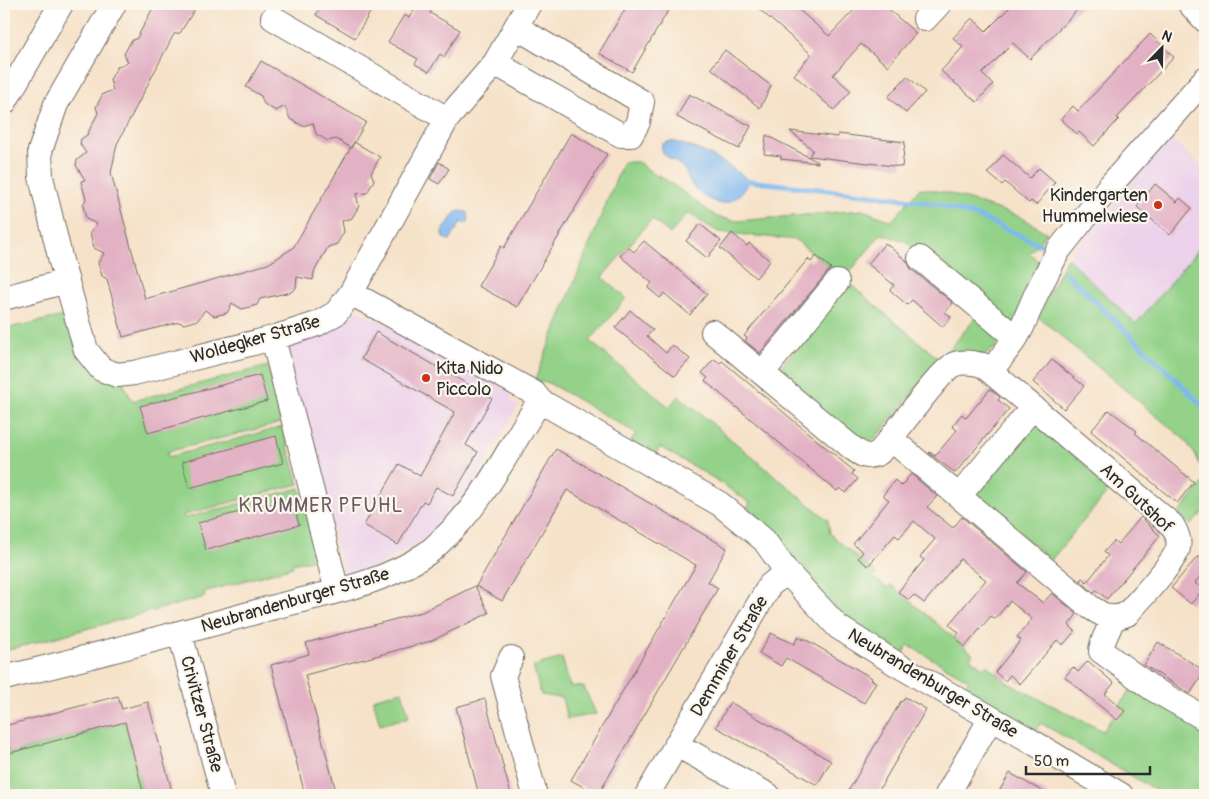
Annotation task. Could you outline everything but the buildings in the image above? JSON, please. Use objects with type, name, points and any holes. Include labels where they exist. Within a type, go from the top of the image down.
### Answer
[{"type":"street","points":[[4,103],[61,4]]},
{"type":"street","points":[[4,298],[66,282],[41,177],[40,151],[56,104],[114,4]]},
{"type":"street","name":"Woldegker Straße","points":[[66,282],[86,350],[101,370],[116,375],[132,374],[273,338],[317,324],[336,313],[351,293],[447,119],[495,63],[529,4]]},
{"type":"street","points":[[1190,4],[1205,19]]},
{"type":"street","points":[[273,18],[447,119]]},
{"type":"street","points":[[495,63],[621,135],[631,134],[638,122],[642,102],[516,27]]},
{"type":"street","points":[[991,371],[1016,338],[1058,251],[1108,188],[1205,79]]},
{"type":"street","points":[[920,258],[1016,338]]},
{"type":"street","points":[[762,373],[837,282]]},
{"type":"street","name":"Neubrandenburger Straße","points":[[351,293],[534,393],[540,401],[720,504],[764,540],[787,572],[838,627],[898,665],[1121,795]]},
{"type":"street","name":"Am Gutshof","points":[[713,332],[861,455],[870,457],[879,453],[891,439],[940,375],[954,364],[968,362],[983,365],[1172,525],[1178,534],[1178,547],[1173,559],[1127,614],[1112,618]]},
{"type":"street","points":[[273,338],[337,591]]},
{"type":"street","name":"Neubrandenburger Straße","points":[[4,678],[337,591],[394,573],[427,554],[455,528],[475,505],[492,481],[540,401]]},
{"type":"street","points":[[958,496],[1033,407]]},
{"type":"street","points":[[891,439],[1090,607],[1112,618],[1111,626],[1102,642],[1102,651],[1153,689],[1204,718]]},
{"type":"street","name":"Demminer Straße","points":[[647,795],[770,584],[787,572]]},
{"type":"street","name":"Crivitzer Straße","points":[[180,633],[224,795]]},
{"type":"street","points":[[511,658],[504,676],[498,683],[535,795]]},
{"type":"street","points":[[947,795],[991,718]]},
{"type":"street","points":[[677,745],[768,795]]},
{"type":"shaded area","name":"Kindergarten Hummelwiese","points":[[1169,137],[1205,169],[1205,241],[1136,324],[1067,258]]},
{"type":"shaded area","points":[[352,310],[360,311],[508,390],[513,403],[518,406],[473,485],[444,521],[414,546],[381,564],[345,577],[282,346]]},
{"type":"green space","points":[[623,162],[638,162],[659,178],[658,174],[717,217],[737,221],[862,210],[892,221],[920,188],[948,193],[1021,217],[1047,233],[1030,253],[1039,262],[1015,324],[1006,325],[905,241],[881,234],[844,279],[796,240],[718,232],[688,213],[670,234],[652,219],[602,277],[626,298],[590,341],[669,407],[679,396],[828,520],[830,534],[877,574],[874,578],[887,588],[891,585],[973,654],[970,658],[983,668],[986,665],[1008,683],[1103,731],[1135,683],[1205,726],[1205,795],[1164,795],[1041,723],[1035,731],[963,689],[969,680],[908,645],[903,654],[847,621],[810,581],[804,567],[745,511],[750,503],[715,479],[660,447],[654,457],[630,443],[636,433],[547,382],[534,382]]},
{"type":"green space","points":[[1205,241],[1205,476],[1196,456],[1185,440],[1037,316],[1067,258],[1136,324]]},
{"type":"green space","points":[[851,285],[940,360],[980,313],[1004,335],[993,350],[984,354],[937,364],[872,442],[863,445],[775,374],[840,293],[844,294]]},
{"type":"green space","points":[[68,315],[122,380],[132,401],[268,366],[275,393],[273,395],[281,423],[167,452],[168,457],[282,427],[299,484],[183,515],[185,518],[300,488],[318,558],[292,564],[293,567],[204,592],[205,597],[4,651],[4,329]]},
{"type":"green space","points":[[1031,418],[1111,488],[1051,560],[969,491]]},
{"type":"green space","points":[[1205,481],[1205,510],[1191,525],[1178,514]]},
{"type":"green space","points":[[562,658],[570,686],[584,687],[596,714],[567,719],[562,698],[541,695],[533,666]]},
{"type":"green space","points":[[402,691],[409,717],[380,725],[373,699]]},
{"type":"green space","points":[[125,722],[144,795],[4,795],[4,748],[8,747],[10,753]]},
{"type":"water","points":[[671,141],[713,156],[732,168],[749,181],[744,190],[734,199],[721,204],[700,193],[693,186],[683,168],[663,152],[662,144]]},
{"type":"water","points":[[459,211],[467,212],[469,221],[466,224],[461,222],[450,240],[443,238],[442,232],[455,213]]},
{"type":"waterway","points":[[749,181],[936,204],[979,217],[1041,245]]},
{"type":"waterway","points":[[1066,273],[1201,404],[1205,411]]},
{"type":"place","name":"Kindergarten Hummelwiese","points":[[1158,205]]},
{"type":"place","name":"Kita Nido Piccolo","points":[[426,378]]},
{"type":"district","name":"KRUMMER PFUHL","points":[[321,505]]}]
